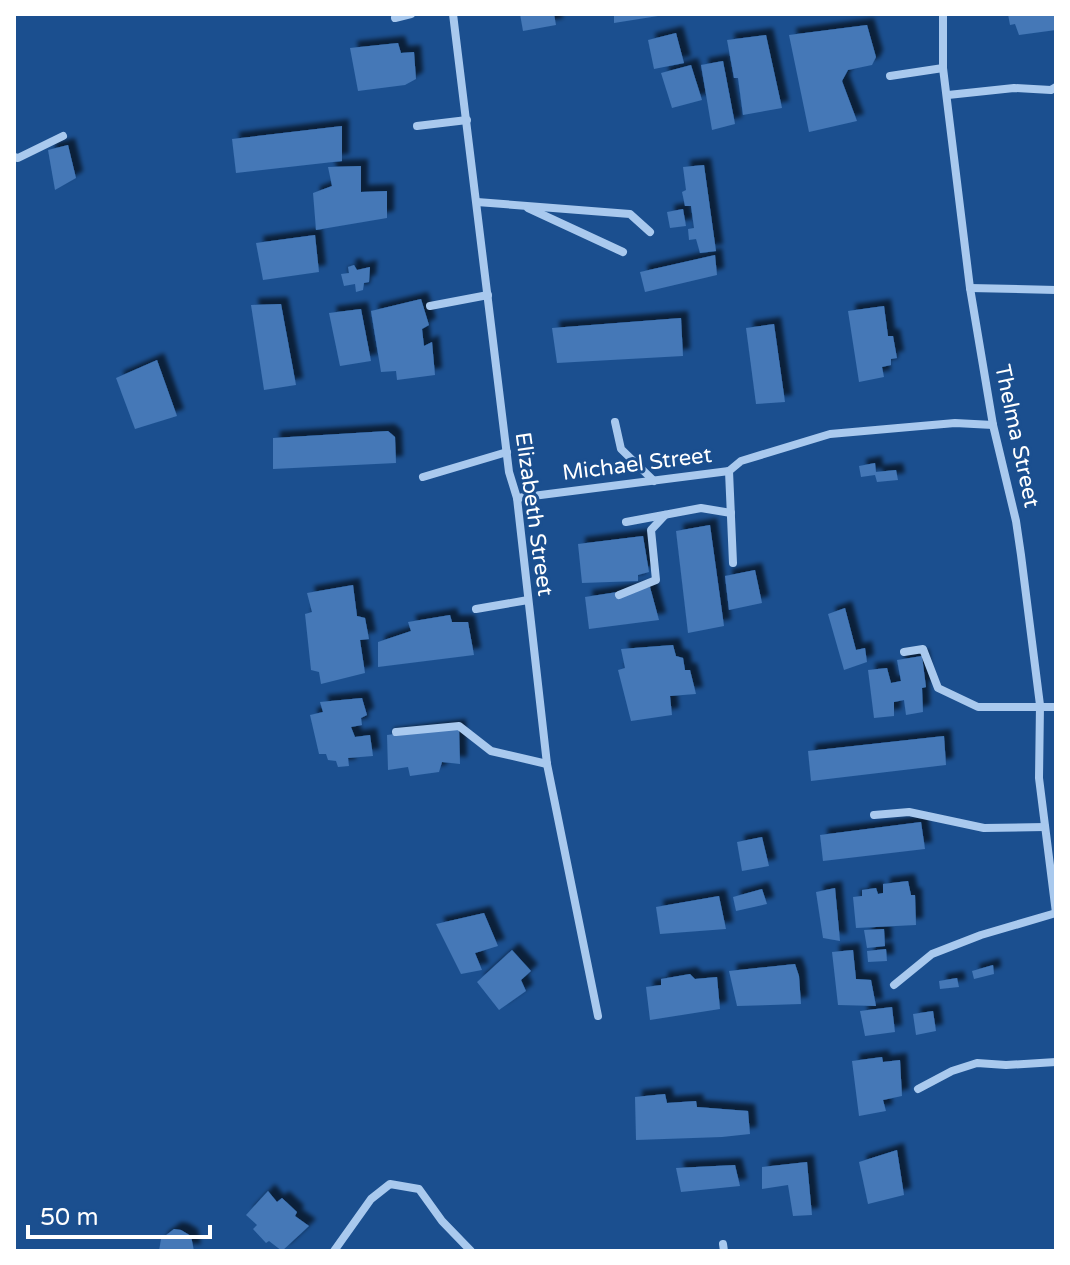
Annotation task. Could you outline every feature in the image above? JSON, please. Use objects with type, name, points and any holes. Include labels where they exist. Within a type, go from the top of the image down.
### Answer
[{"type":"street","points":[[395,18],[411,14]]},
{"type":"street","name":"Elizabeth Street","points":[[453,14],[507,452],[517,498],[547,764],[598,1016]]},
{"type":"street","name":"Thelma Street","points":[[943,14],[943,68],[970,288],[993,425],[1016,521],[1040,705],[1039,778],[1056,913]]},
{"type":"street","points":[[890,76],[943,68]]},
{"type":"street","points":[[948,95],[1014,88],[1051,90],[1056,87]]},
{"type":"street","points":[[417,126],[467,120]]},
{"type":"street","points":[[14,157],[18,158],[63,136]]},
{"type":"street","points":[[477,202],[630,214],[650,232]]},
{"type":"street","points":[[523,206],[623,252]]},
{"type":"street","points":[[970,288],[1056,290]]},
{"type":"street","points":[[430,306],[488,295]]},
{"type":"street","points":[[615,422],[621,449],[654,481]]},
{"type":"street","name":"Michael Street","points":[[517,498],[729,471],[741,461],[830,434],[955,423],[993,425]]},
{"type":"street","points":[[423,477],[507,452]]},
{"type":"street","points":[[729,471],[733,563]]},
{"type":"street","points":[[626,522],[701,508],[731,513]]},
{"type":"street","points":[[619,595],[656,580],[651,530],[665,515]]},
{"type":"street","points":[[476,609],[528,600]]},
{"type":"street","points":[[904,652],[923,649],[938,688],[978,707],[1056,707]]},
{"type":"street","points":[[396,732],[459,726],[491,751],[547,764]]},
{"type":"street","points":[[874,815],[909,812],[984,828],[1045,827]]},
{"type":"street","points":[[894,985],[932,954],[981,935],[1056,913]]},
{"type":"street","points":[[918,1089],[952,1071],[977,1063],[1056,1062]]},
{"type":"street","points":[[334,1251],[371,1199],[390,1184],[419,1189],[442,1221],[471,1251]]},
{"type":"building","points":[[520,14],[554,14],[556,25],[523,31]]},
{"type":"building","points":[[614,14],[658,14],[658,16],[614,23]]},
{"type":"building","points":[[1008,14],[1056,14],[1056,30],[1019,35],[1015,24],[1010,25]]},
{"type":"building","points":[[867,25],[876,57],[872,65],[848,70],[842,81],[857,121],[809,132],[789,35]]},
{"type":"building","points":[[676,33],[684,63],[654,69],[648,40]]},
{"type":"building","points":[[766,35],[782,108],[743,115],[738,78],[734,78],[727,40]]},
{"type":"building","points":[[398,43],[401,53],[414,52],[416,79],[405,85],[358,91],[350,48]]},
{"type":"building","points":[[723,61],[735,124],[712,130],[701,65]]},
{"type":"building","points":[[691,65],[702,100],[672,108],[661,73]]},
{"type":"building","points":[[342,126],[342,161],[236,173],[232,139]]},
{"type":"building","points":[[68,145],[76,178],[55,190],[48,150]]},
{"type":"building","points":[[704,165],[716,251],[700,253],[696,239],[689,240],[688,229],[694,228],[691,206],[685,206],[682,192],[686,190],[683,167]]},
{"type":"building","points":[[361,166],[361,192],[387,191],[387,218],[316,230],[313,193],[332,186],[328,167]]},
{"type":"building","points":[[683,209],[686,226],[670,228],[667,212]]},
{"type":"building","points":[[315,235],[319,272],[263,280],[256,243]]},
{"type":"building","points":[[715,255],[717,275],[645,292],[640,272]]},
{"type":"building","points":[[354,265],[357,270],[370,267],[369,282],[364,283],[363,290],[356,292],[355,284],[344,286],[341,274],[349,273],[348,267]]},
{"type":"building","points":[[421,299],[429,325],[422,329],[424,346],[432,342],[435,375],[397,380],[396,371],[381,372],[371,311]]},
{"type":"building","points":[[281,304],[296,385],[264,390],[251,305]]},
{"type":"building","points":[[884,306],[888,336],[893,336],[897,358],[891,359],[891,365],[882,367],[884,377],[859,382],[848,311]]},
{"type":"building","points":[[361,309],[371,361],[340,366],[329,313]]},
{"type":"building","points":[[681,318],[683,356],[557,363],[552,328]]},
{"type":"building","points":[[774,324],[785,402],[756,404],[746,328]]},
{"type":"building","points":[[157,360],[177,416],[135,429],[116,378]]},
{"type":"building","points":[[388,431],[395,437],[396,463],[273,469],[273,438]]},
{"type":"building","points":[[875,463],[876,472],[896,470],[898,480],[877,482],[875,475],[861,477],[859,466]]},
{"type":"building","points":[[710,525],[724,626],[688,633],[676,531]]},
{"type":"building","points":[[643,536],[649,572],[638,575],[638,581],[582,583],[578,544]]},
{"type":"building","points":[[755,570],[762,603],[729,610],[725,576]]},
{"type":"building","points":[[353,585],[357,616],[365,618],[369,639],[360,640],[365,673],[321,684],[319,672],[311,670],[305,614],[312,612],[307,593]]},
{"type":"building","points":[[650,587],[659,620],[589,629],[585,597]]},
{"type":"building","points":[[845,608],[856,650],[865,648],[867,662],[844,670],[828,614]]},
{"type":"building","points":[[450,615],[452,622],[468,622],[474,655],[378,667],[378,642],[411,631],[408,622]]},
{"type":"building","points":[[673,645],[676,656],[683,658],[685,670],[690,670],[696,694],[670,696],[672,715],[631,721],[618,670],[625,668],[621,649]]},
{"type":"building","points":[[922,656],[926,687],[922,688],[923,712],[906,715],[904,700],[894,702],[894,716],[874,718],[868,670],[887,668],[891,683],[901,681],[897,660]]},
{"type":"building","points":[[362,698],[367,715],[361,718],[362,725],[351,727],[355,737],[370,735],[373,756],[348,758],[349,766],[338,767],[336,761],[328,760],[326,754],[319,754],[310,715],[323,712],[320,702]]},
{"type":"building","points":[[459,726],[460,764],[442,762],[439,772],[410,776],[408,767],[388,770],[387,735]]},
{"type":"building","points":[[944,736],[946,765],[811,781],[808,751]]},
{"type":"building","points":[[921,822],[925,849],[823,861],[820,835]]},
{"type":"building","points":[[762,837],[769,866],[742,871],[737,842]]},
{"type":"building","points":[[908,881],[911,895],[915,895],[916,925],[856,928],[853,897],[862,896],[862,890],[876,888],[878,894],[883,893],[883,884]]},
{"type":"building","points":[[835,888],[840,941],[823,938],[816,892]]},
{"type":"building","points":[[762,889],[767,904],[736,911],[733,897]]},
{"type":"building","points":[[719,896],[726,929],[660,934],[656,907]]},
{"type":"building","points":[[484,913],[498,946],[475,953],[482,970],[461,974],[436,924]]},
{"type":"building","points":[[884,929],[885,946],[867,948],[864,930]]},
{"type":"building","points":[[886,949],[887,961],[868,962],[867,951]]},
{"type":"building","points":[[512,950],[531,971],[521,980],[526,991],[499,1010],[477,982]]},
{"type":"building","points":[[853,950],[856,979],[871,980],[876,1006],[838,1005],[832,952]]},
{"type":"building","points":[[795,964],[801,1004],[737,1006],[729,971]]},
{"type":"building","points":[[993,965],[994,974],[974,979],[972,971]]},
{"type":"building","points":[[690,974],[695,979],[717,977],[720,1009],[650,1020],[646,987],[661,985],[661,979]]},
{"type":"building","points":[[957,978],[959,987],[940,989],[939,981]]},
{"type":"building","points":[[892,1007],[895,1032],[865,1036],[860,1011]]},
{"type":"building","points":[[933,1011],[936,1031],[916,1035],[913,1014]]},
{"type":"building","points":[[882,1057],[883,1062],[900,1060],[902,1096],[883,1100],[886,1111],[859,1116],[852,1061]]},
{"type":"building","points":[[665,1094],[667,1103],[696,1101],[697,1107],[748,1111],[750,1134],[636,1140],[635,1097]]},
{"type":"building","points":[[897,1150],[904,1195],[868,1204],[859,1162]]},
{"type":"building","points":[[807,1162],[812,1215],[793,1216],[788,1185],[762,1189],[762,1167]]},
{"type":"building","points":[[735,1165],[740,1186],[681,1192],[676,1168]]},
{"type":"building","points":[[268,1191],[277,1202],[282,1198],[297,1212],[295,1216],[309,1226],[282,1251],[269,1241],[266,1243],[253,1229],[257,1225],[246,1215]]},
{"type":"building","points":[[174,1229],[191,1236],[194,1251],[159,1251],[161,1239]]}]
